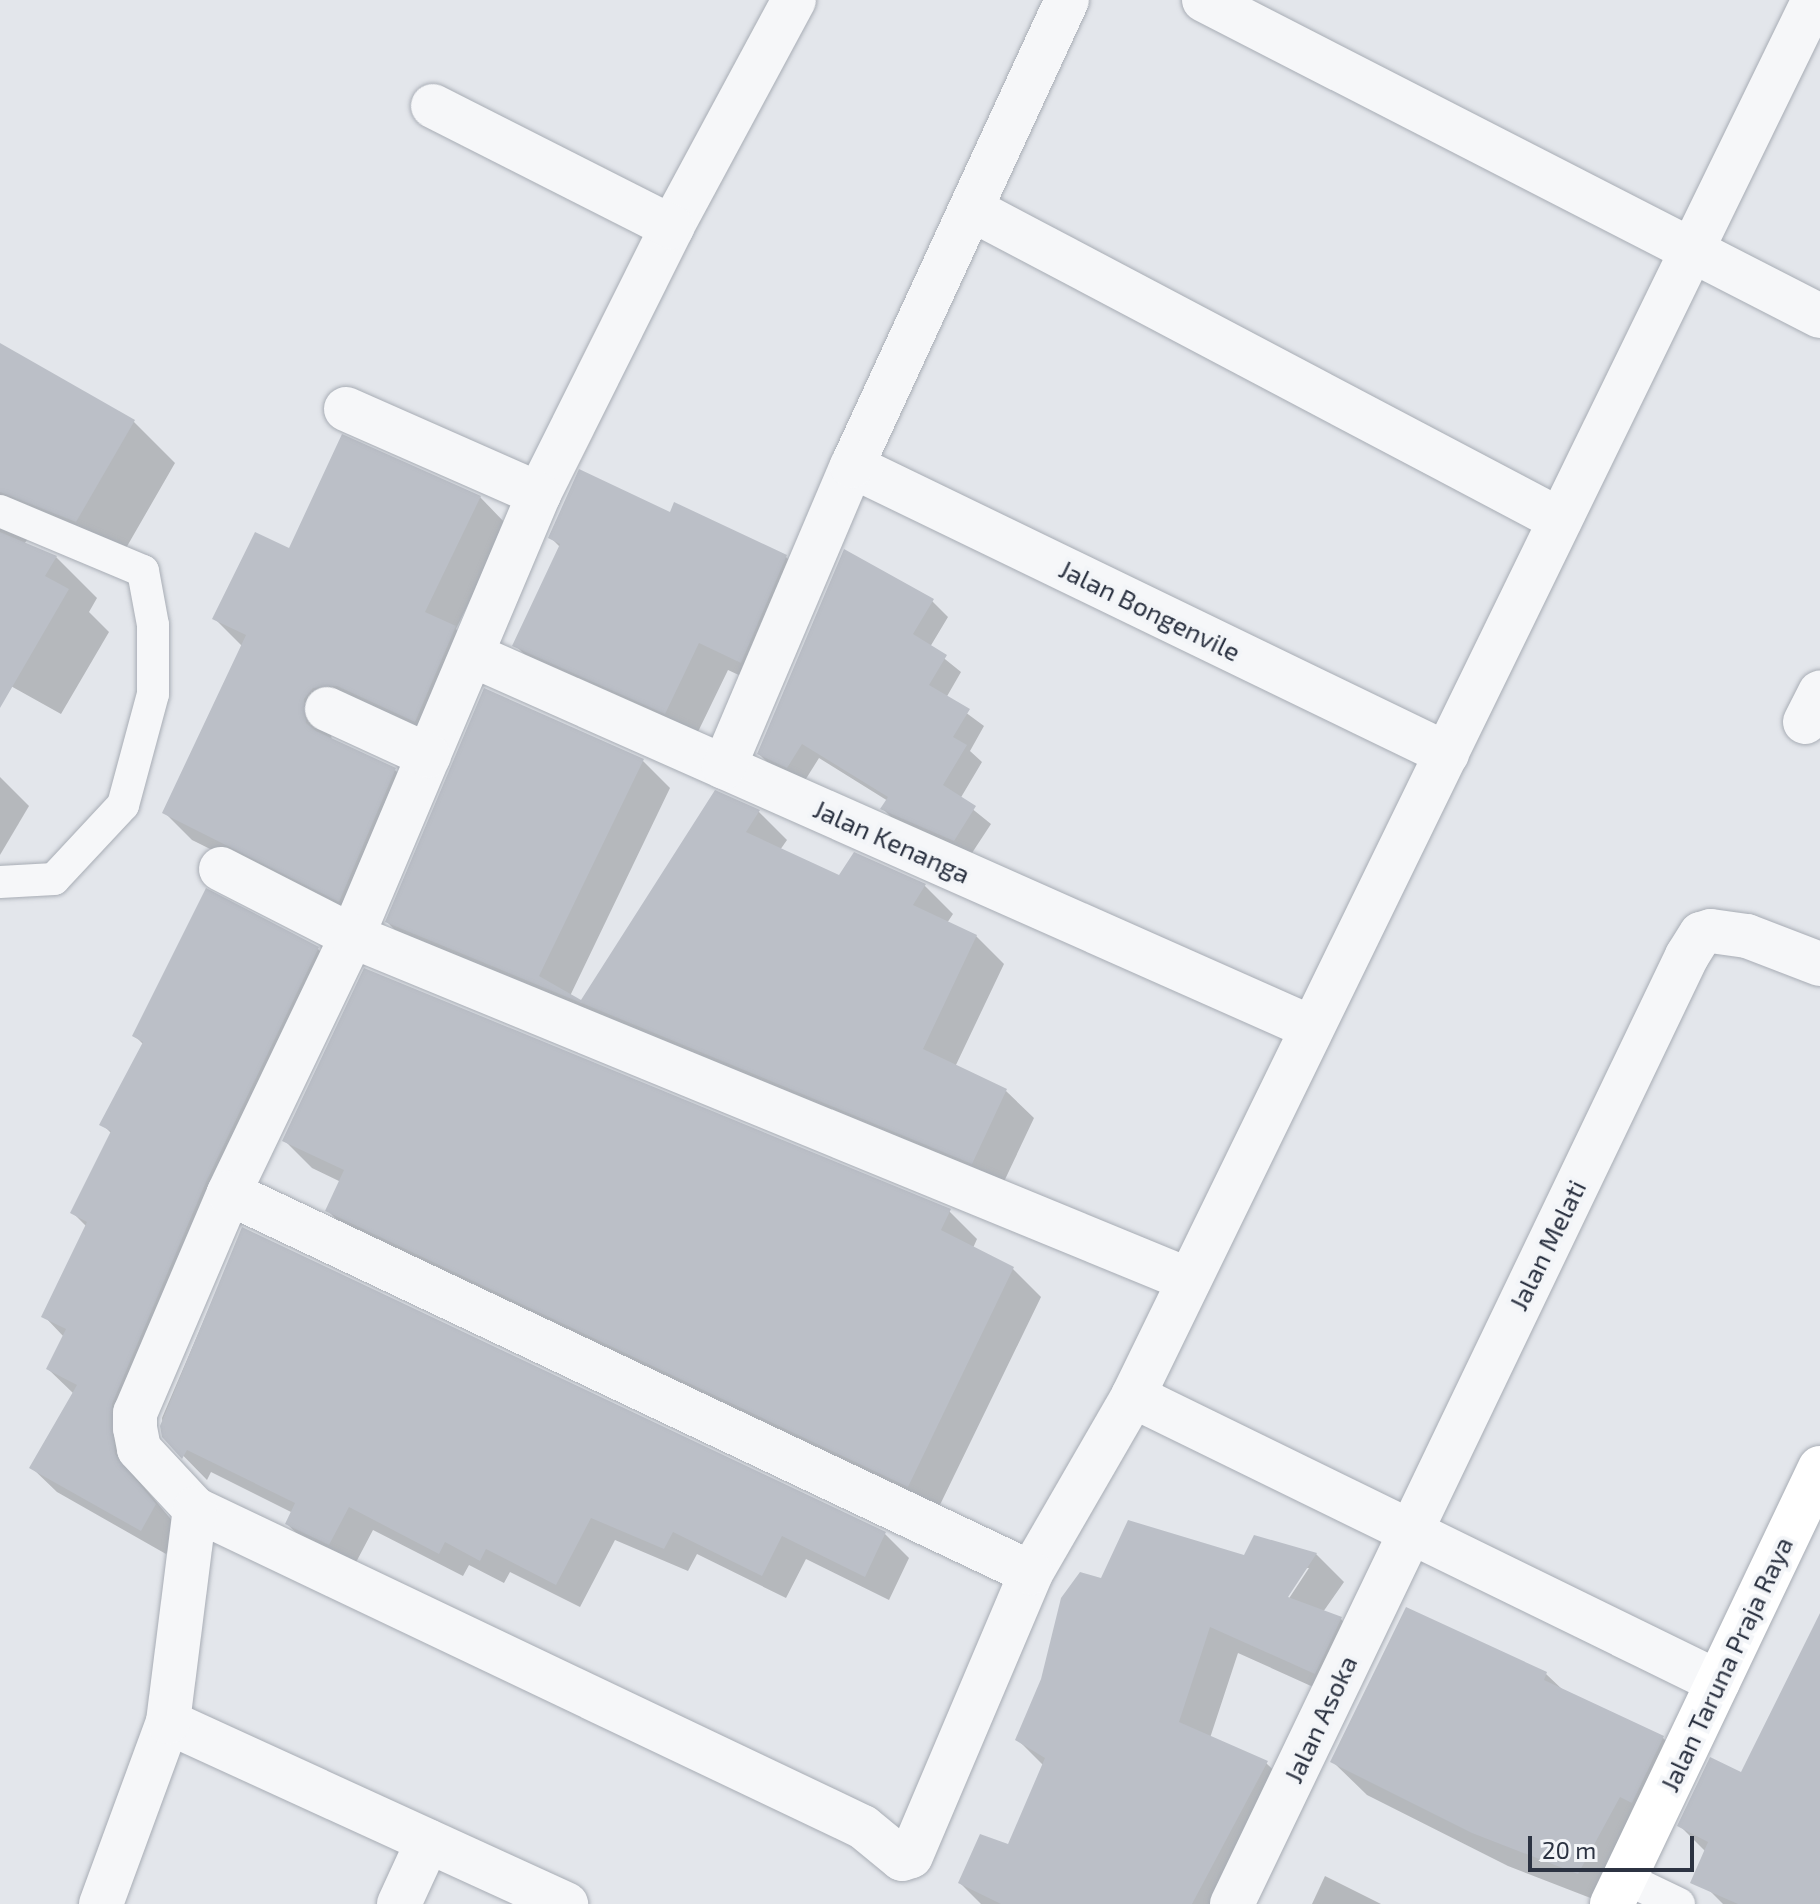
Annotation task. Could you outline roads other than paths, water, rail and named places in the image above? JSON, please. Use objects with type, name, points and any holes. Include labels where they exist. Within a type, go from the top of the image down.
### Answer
[{"type":"main road","name":"Jalan Taruna Praja Raya","points":[[1619,1891],[1820,1468]]},
{"type":"street","points":[[794,0],[672,227],[539,494],[352,936],[229,1193],[135,1413],[139,1449],[195,1509],[863,1827],[902,1859],[911,1856],[1031,1573],[1133,1396],[1814,0]]},
{"type":"street","points":[[724,767],[852,466],[1067,0]]},
{"type":"street","points":[[1204,0],[1694,247],[1820,316]]},
{"type":"street","points":[[433,106],[672,227]]},
{"type":"street","points":[[971,209],[1560,520]]},
{"type":"street","points":[[346,409],[539,494]]},
{"type":"street","name":"Jalan Bongenvile","points":[[852,466],[1447,754]]},
{"type":"street","name":"Jalan Kenanga","points":[[472,655],[1312,1028]]},
{"type":"street","points":[[327,709],[429,756]]},
{"type":"street","points":[[221,869],[352,936],[1189,1280]]},
{"type":"street","name":"Jalan Melati","points":[[1408,1533],[1687,956],[1701,934],[1711,931],[1747,936],[1820,964]]},
{"type":"street","points":[[229,1193],[1031,1573]]},
{"type":"street","points":[[1133,1396],[1718,1682]]},
{"type":"street","points":[[101,1904],[168,1722],[195,1509]]},
{"type":"street","name":"Jalan Asoka","points":[[1232,1904],[1408,1533]]},
{"type":"street","points":[[168,1722],[566,1904]]},
{"type":"street","points":[[399,1904],[428,1841]]},
{"type":"lane","points":[[0,511],[143,571],[153,625],[153,694],[123,805],[54,879],[0,882]]},
{"type":"lane","points":[[1619,1891],[1679,1904]]}]
